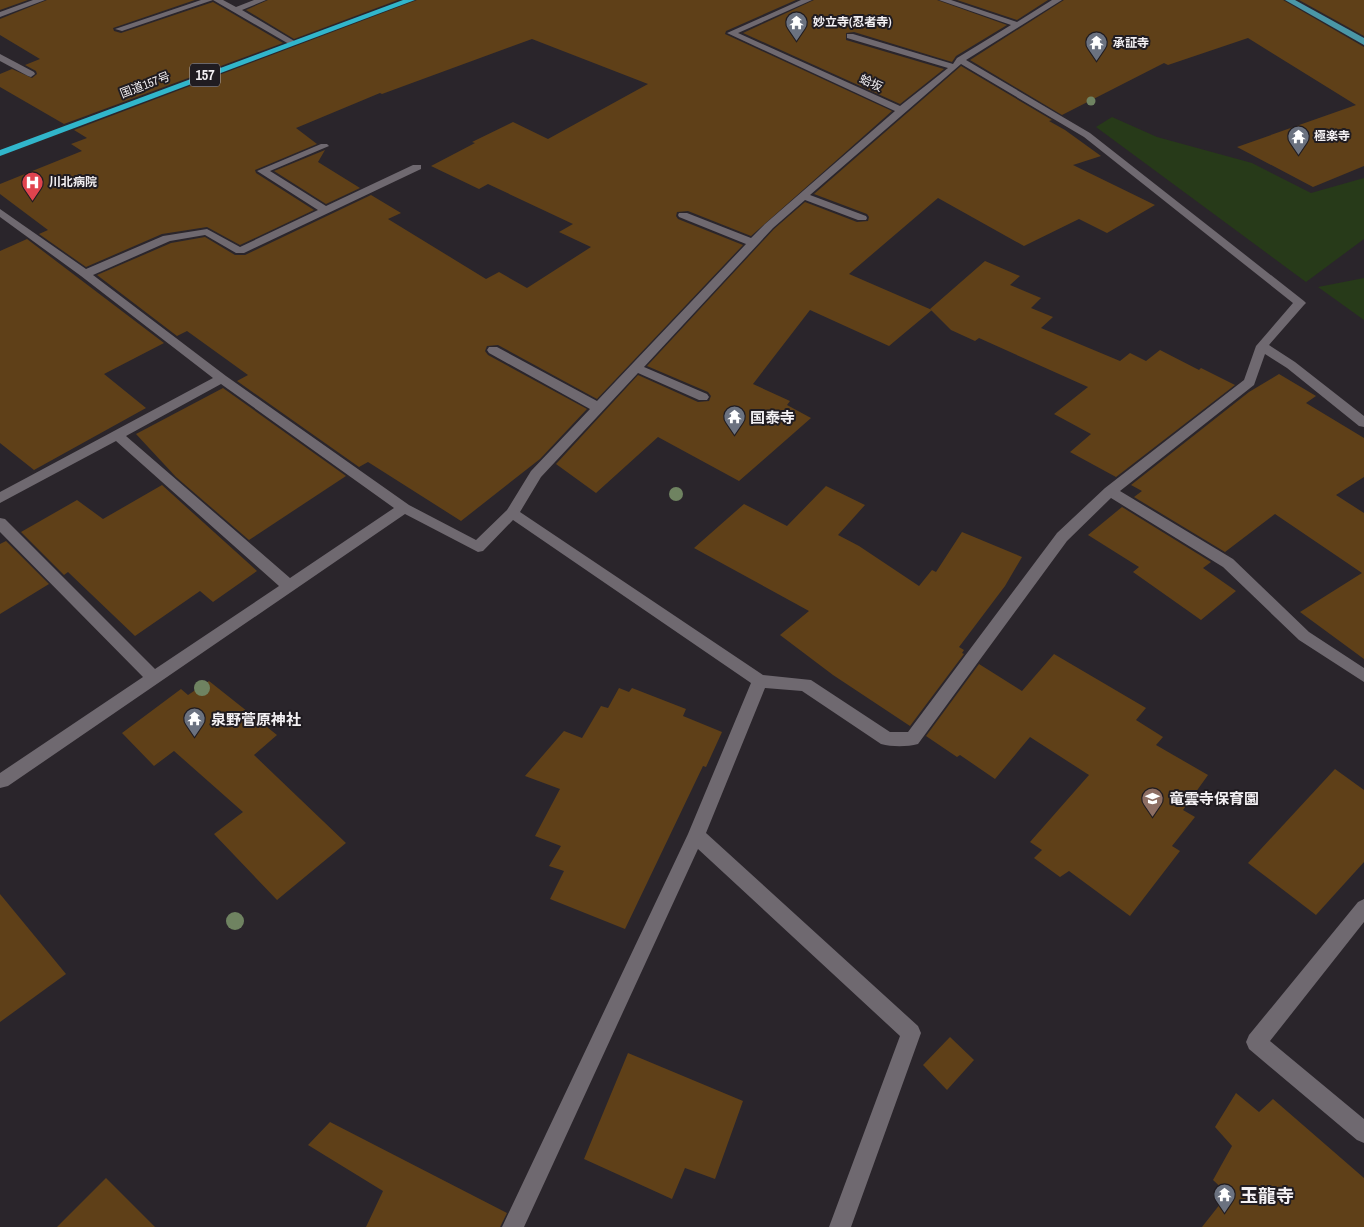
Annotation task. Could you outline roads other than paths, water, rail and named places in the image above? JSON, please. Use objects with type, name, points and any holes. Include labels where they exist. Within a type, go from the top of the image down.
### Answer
[{"type":"highway","name":"国道157号","points":[[0,152],[292,42],[411,0]]},
{"type":"main road","points":[[1289,0],[1364,42]]},
{"type":"street","points":[[0,15],[40,0]]},
{"type":"street","points":[[119,29],[208,0]]},
{"type":"street","points":[[217,0],[292,42]]},
{"type":"street","points":[[235,10],[262,0]]},
{"type":"street","name":"蛤坂","points":[[808,0],[731,33],[901,110]]},
{"type":"street","points":[[943,0],[1018,25]]},
{"type":"street","points":[[0,212],[85,274],[222,380],[404,508],[478,547],[512,513],[536,474],[753,243],[803,196],[958,63],[1058,0]]},
{"type":"street","points":[[0,2],[16,9]]},
{"type":"street","points":[[512,513],[760,681],[805,685],[887,739],[912,739],[1062,537],[1110,491],[1250,382],[1262,346],[1300,303],[1087,135],[958,63],[850,36]]},
{"type":"street","points":[[0,57],[31,74]]},
{"type":"street","points":[[324,146],[262,171],[324,210]]},
{"type":"street","points":[[85,274],[175,236],[206,232],[240,251],[417,167]]},
{"type":"street","points":[[803,196],[862,218]]},
{"type":"street","points":[[683,215],[753,243]]},
{"type":"street","points":[[1262,346],[1291,365],[1364,424]]},
{"type":"street","points":[[493,350],[599,408]]},
{"type":"street","points":[[636,368],[702,397]]},
{"type":"street","points":[[0,498],[222,380]]},
{"type":"street","points":[[117,435],[289,586]]},
{"type":"street","points":[[1110,491],[1228,563],[1304,636],[1364,676]]},
{"type":"street","points":[[2,780],[404,508]]},
{"type":"street","points":[[0,523],[154,678]]},
{"type":"street","points":[[518,1226],[696,835],[760,681]]},
{"type":"street","points":[[696,835],[910,1033],[840,1227]]},
{"type":"street","points":[[1364,908],[1256,1042],[1364,1133]]},
{"type":"place","name":"妙立寺(忍者寺)","points":[[797,41]]},
{"type":"place","name":"承証寺","points":[[1097,62]]},
{"type":"place","name":"極楽寺","points":[[1298,155]]},
{"type":"place","name":"川北病院","points":[[33,201]]},
{"type":"place","name":"国泰寺","points":[[734,436]]},
{"type":"place","name":"泉野菅原神社","points":[[195,738]]},
{"type":"place","name":"竜雲寺保育園","points":[[1153,817]]},
{"type":"place","name":"玉龍寺","points":[[1224,1214]]}]
